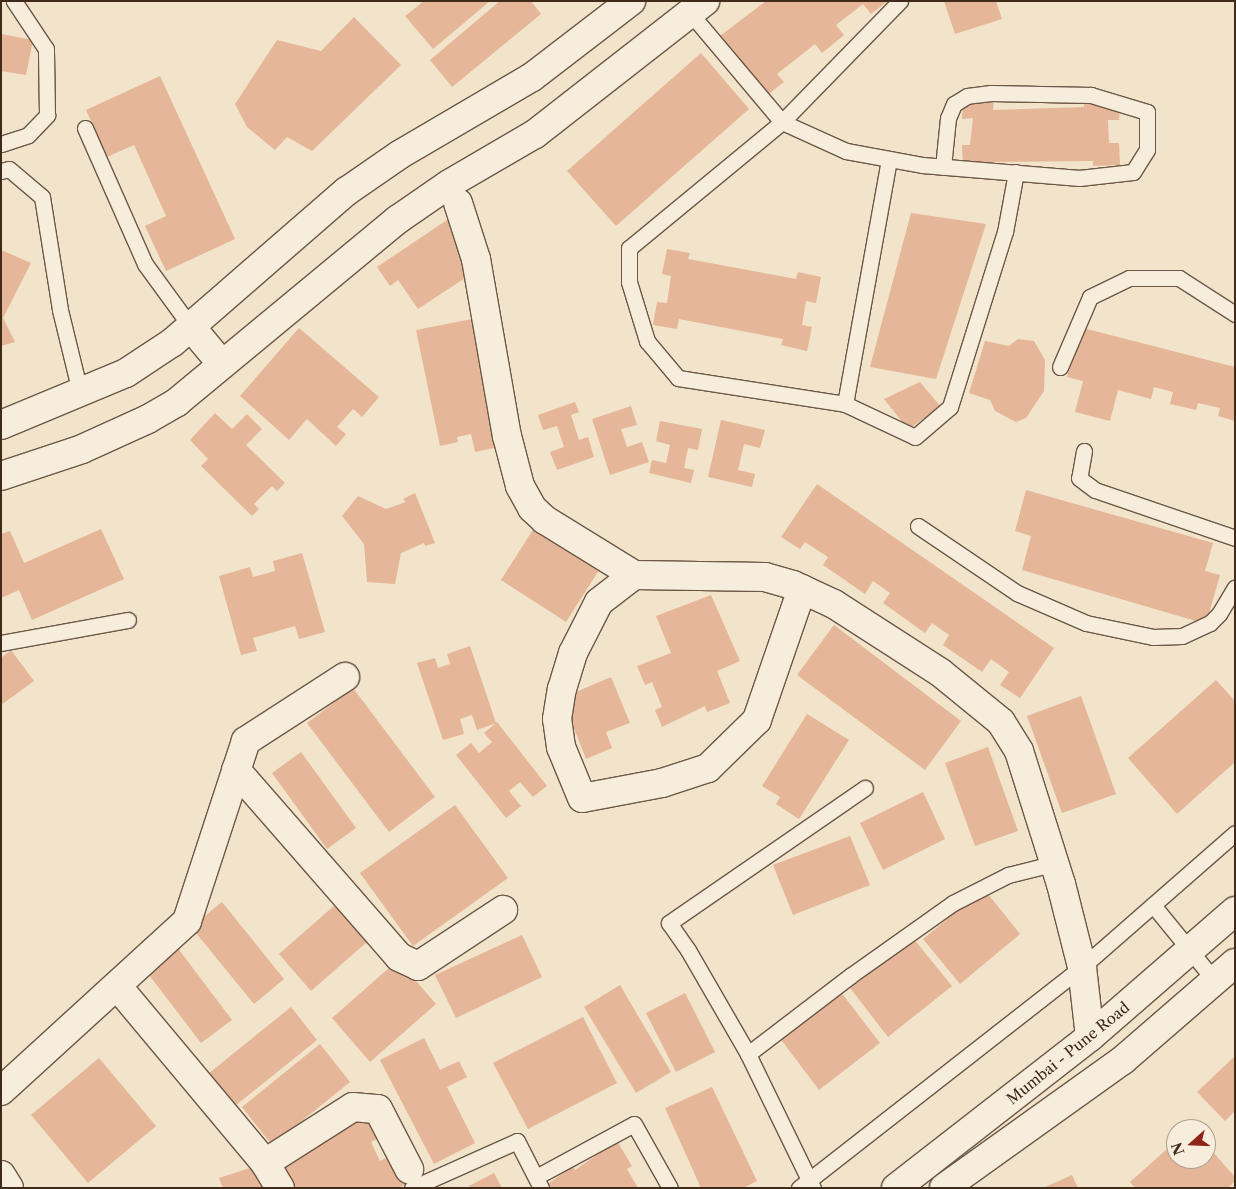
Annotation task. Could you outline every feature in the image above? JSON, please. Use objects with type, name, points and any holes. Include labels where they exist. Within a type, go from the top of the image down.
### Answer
[{"type":"street","points":[[1,425],[126,373],[190,326],[347,190],[399,155],[532,77],[631,1]]},
{"type":"street","points":[[1,476],[82,450],[148,419],[177,402],[221,363],[396,220],[449,184],[535,134],[692,6]]},
{"type":"street","points":[[458,203],[476,259],[507,436],[520,486],[532,508],[546,520],[634,575],[765,577],[802,589],[834,604],[941,673],[1001,722],[1019,751],[1052,864],[1061,884],[1082,967],[1090,1037]]},
{"type":"street","points":[[190,326],[221,363]]},
{"type":"street","points":[[634,575],[598,602],[573,654],[562,689],[557,719],[561,747],[582,798],[662,783],[708,768],[757,720],[802,589]]},
{"type":"street","points":[[1,1091],[118,987],[187,921],[246,741],[345,677]]},
{"type":"street","points":[[236,770],[399,957],[418,966],[503,910]]},
{"type":"street","name":"Mumbai - Pune Road","points":[[896,1188],[1090,1037],[1235,911]]},
{"type":"street","points":[[944,1188],[1123,1060],[1225,972]]},
{"type":"street","points":[[118,987],[265,1163],[280,1188]]},
{"type":"street","points":[[265,1163],[353,1107],[378,1109],[411,1178]]},
{"type":"street","points":[[1,1175],[9,1188]]},
{"type":"lane","points":[[1,144],[28,135],[47,115],[46,49],[14,1]]},
{"type":"lane","points":[[900,1],[782,122],[629,248],[629,282],[647,341],[678,378],[845,404],[915,436],[950,407],[1005,232],[1016,172]]},
{"type":"lane","points":[[692,6],[782,122],[846,151],[943,166],[1079,178],[1133,172],[1147,150],[1147,112],[1091,95],[991,93],[967,96],[954,104],[948,118],[943,166]]},
{"type":"lane","points":[[85,128],[145,264],[190,326]]},
{"type":"lane","points":[[845,404],[889,159]]},
{"type":"lane","points":[[1,171],[9,169],[42,197],[60,310],[80,392]]},
{"type":"lane","points":[[1060,367],[1090,297],[1128,278],[1179,278],[1235,314]]},
{"type":"lane","points":[[1084,451],[1079,478],[1095,490],[1235,538]]},
{"type":"lane","points":[[918,526],[1017,593],[1086,623],[1153,637],[1182,636],[1210,623],[1219,614],[1235,588]]},
{"type":"lane","points":[[1,643],[128,620]]},
{"type":"lane","points":[[865,788],[757,860],[669,923],[688,950],[748,1054],[807,1185],[1082,967],[1235,834]]},
{"type":"lane","points":[[748,1054],[850,976],[953,903],[1008,875],[1052,864]]},
{"type":"lane","points":[[1153,905],[1190,950],[1225,972]]},
{"type":"lane","points":[[411,1178],[517,1140],[538,1182],[634,1124],[670,1188]]},
{"type":"building","points":[[424,1],[490,1],[433,49],[405,16]]},
{"type":"building","points":[[500,1],[531,1],[541,14],[452,87],[430,60]]},
{"type":"building","points":[[766,1],[888,1],[871,14],[863,4],[836,25],[844,35],[822,53],[815,44],[777,74],[784,82],[766,96],[720,36]]},
{"type":"building","points":[[944,1],[996,1],[1002,19],[955,34]]},
{"type":"building","points":[[354,17],[401,65],[312,151],[287,137],[275,150],[247,127],[235,104],[277,40],[321,51]]},
{"type":"building","points":[[1,34],[33,40],[26,75],[1,71]]},
{"type":"building","points":[[701,53],[749,109],[616,226],[567,171]]},
{"type":"building","points":[[160,76],[235,239],[166,271],[145,226],[166,216],[134,145],[107,157],[86,110]]},
{"type":"building","points":[[994,99],[993,110],[1084,107],[1084,99],[1120,109],[1119,120],[1108,120],[1109,143],[1119,143],[1120,165],[1093,166],[1093,161],[982,162],[982,167],[963,167],[962,145],[970,145],[973,118],[962,119],[963,102]]},
{"type":"building","points":[[911,213],[986,224],[936,379],[870,367]]},
{"type":"building","points":[[453,216],[463,231],[454,237],[477,270],[418,309],[398,280],[390,286],[377,267]]},
{"type":"building","points":[[667,249],[690,253],[688,259],[796,279],[798,272],[821,277],[816,303],[806,301],[802,325],[812,327],[807,351],[781,345],[783,339],[679,319],[677,329],[653,325],[657,302],[667,303],[671,276],[662,274]]},
{"type":"building","points":[[1,250],[31,263],[3,318],[15,342],[1,346]]},
{"type":"building","points":[[477,318],[503,446],[475,452],[471,434],[457,437],[458,442],[440,446],[416,330]]},
{"type":"building","points":[[1079,327],[1235,367],[1235,421],[1218,416],[1220,408],[1198,403],[1196,410],[1170,404],[1173,392],[1154,387],[1151,399],[1118,390],[1110,421],[1075,412],[1083,381],[1067,377]]},
{"type":"building","points":[[299,328],[379,397],[362,417],[353,409],[337,427],[346,434],[336,446],[307,419],[289,440],[240,396]]},
{"type":"building","points":[[1018,339],[1034,341],[1045,360],[1044,391],[1026,418],[1016,422],[995,411],[990,400],[969,393],[985,341],[1009,346]]},
{"type":"building","points":[[920,382],[941,407],[908,429],[884,399]]},
{"type":"building","points":[[575,402],[579,412],[571,415],[579,440],[588,437],[594,457],[557,470],[550,452],[564,447],[557,426],[543,430],[538,415]]},
{"type":"building","points":[[631,406],[637,425],[621,429],[627,447],[642,442],[649,462],[610,475],[592,419]]},
{"type":"building","points":[[215,413],[232,429],[247,414],[262,429],[246,445],[285,483],[277,491],[272,486],[254,504],[259,509],[252,516],[201,466],[208,459],[190,440]]},
{"type":"building","points":[[721,420],[765,430],[760,448],[744,444],[738,470],[755,474],[752,487],[708,477]]},
{"type":"building","points":[[660,421],[702,429],[698,450],[688,448],[684,468],[694,470],[691,483],[649,473],[652,460],[666,463],[670,445],[656,441]]},
{"type":"building","points":[[817,484],[1054,648],[1020,698],[1000,685],[1009,672],[991,659],[982,672],[943,645],[949,635],[932,623],[925,633],[883,603],[890,593],[873,581],[865,594],[823,565],[828,557],[805,542],[800,549],[781,537]]},
{"type":"building","points":[[1026,490],[1213,543],[1205,571],[1220,575],[1206,624],[1022,570],[1031,536],[1015,531]]},
{"type":"building","points":[[415,493],[435,543],[425,546],[424,543],[401,553],[395,584],[367,582],[364,544],[342,516],[358,496],[386,509],[406,502],[403,499]]},
{"type":"building","points":[[534,528],[599,570],[566,622],[501,580]]},
{"type":"building","points":[[101,529],[124,579],[32,620],[19,590],[1,598],[1,534],[10,531],[24,563]]},
{"type":"building","points":[[302,553],[325,632],[299,639],[295,626],[253,638],[257,651],[241,655],[219,576],[250,567],[253,577],[275,571],[273,561]]},
{"type":"building","points":[[711,595],[740,661],[717,671],[730,703],[707,712],[705,706],[662,727],[655,710],[662,707],[652,682],[645,685],[637,666],[671,653],[656,616]]},
{"type":"building","points":[[834,625],[961,721],[925,770],[797,675]]},
{"type":"building","points":[[470,646],[496,723],[477,730],[472,715],[460,719],[464,734],[443,740],[417,663],[435,658],[438,668],[450,664],[447,654]]},
{"type":"building","points":[[11,650],[34,681],[1,705],[1,658]]},
{"type":"building","points":[[611,677],[630,723],[606,732],[612,748],[586,759],[562,698]]},
{"type":"building","points":[[1216,680],[1235,701],[1235,762],[1177,814],[1128,758]]},
{"type":"building","points":[[353,688],[435,797],[389,832],[307,723]]},
{"type":"building","points":[[1081,696],[1116,794],[1062,813],[1027,716]]},
{"type":"building","points":[[807,714],[849,740],[799,819],[776,804],[780,797],[762,786]]},
{"type":"building","points":[[497,722],[547,786],[533,797],[520,782],[509,791],[521,806],[506,818],[456,755],[471,743],[479,753],[492,742],[484,733]]},
{"type":"building","points":[[988,747],[1018,831],[975,846],[945,763]]},
{"type":"building","points":[[301,752],[356,828],[327,849],[272,773]]},
{"type":"building","points":[[923,792],[945,839],[883,870],[860,823]]},
{"type":"building","points":[[455,805],[508,878],[413,946],[360,873]]},
{"type":"building","points":[[850,836],[870,885],[793,915],[773,865]]},
{"type":"building","points":[[984,889],[1020,934],[960,984],[923,939]]},
{"type":"building","points":[[343,898],[375,935],[311,991],[279,954]]},
{"type":"building","points":[[222,902],[284,979],[254,1004],[191,927]]},
{"type":"building","points":[[522,935],[542,977],[456,1018],[435,975]]},
{"type":"building","points":[[913,938],[952,986],[888,1037],[850,988]]},
{"type":"building","points":[[174,943],[232,1020],[201,1043],[143,967]]},
{"type":"building","points":[[398,960],[436,1004],[370,1062],[332,1018]]},
{"type":"building","points":[[620,985],[671,1072],[636,1093],[584,1007]]},
{"type":"building","points":[[840,991],[880,1043],[819,1090],[779,1037]]},
{"type":"building","points":[[685,993],[715,1052],[676,1072],[646,1013]]},
{"type":"building","points":[[291,1007],[317,1040],[230,1110],[203,1078]]},
{"type":"building","points":[[583,1017],[617,1083],[528,1129],[493,1063]]},
{"type":"building","points":[[424,1038],[440,1070],[459,1061],[467,1077],[447,1087],[475,1143],[434,1164],[380,1060]]},
{"type":"building","points":[[320,1044],[350,1082],[272,1145],[242,1107]]},
{"type":"building","points":[[1235,1056],[1235,1111],[1225,1121],[1197,1092]]},
{"type":"building","points":[[99,1058],[156,1126],[88,1183],[31,1115]]},
{"type":"building","points":[[712,1087],[757,1181],[743,1188],[701,1188],[665,1108]]},
{"type":"building","points":[[376,1113],[387,1134],[371,1142],[380,1161],[396,1153],[410,1182],[398,1188],[287,1188],[273,1159],[330,1130]]},
{"type":"building","points":[[617,1141],[632,1166],[627,1169],[638,1188],[551,1188],[548,1184],[573,1167],[575,1170]]},
{"type":"building","points":[[1166,1150],[1166,1169],[1216,1169],[1216,1155],[1235,1177],[1235,1181],[1228,1188],[1135,1188],[1130,1182]]},
{"type":"building","points":[[256,1166],[264,1188],[223,1188],[219,1178]]},
{"type":"building","points":[[494,1173],[502,1188],[470,1188],[469,1186]]},
{"type":"building","points":[[1072,1175],[1078,1188],[1043,1188]]}]
